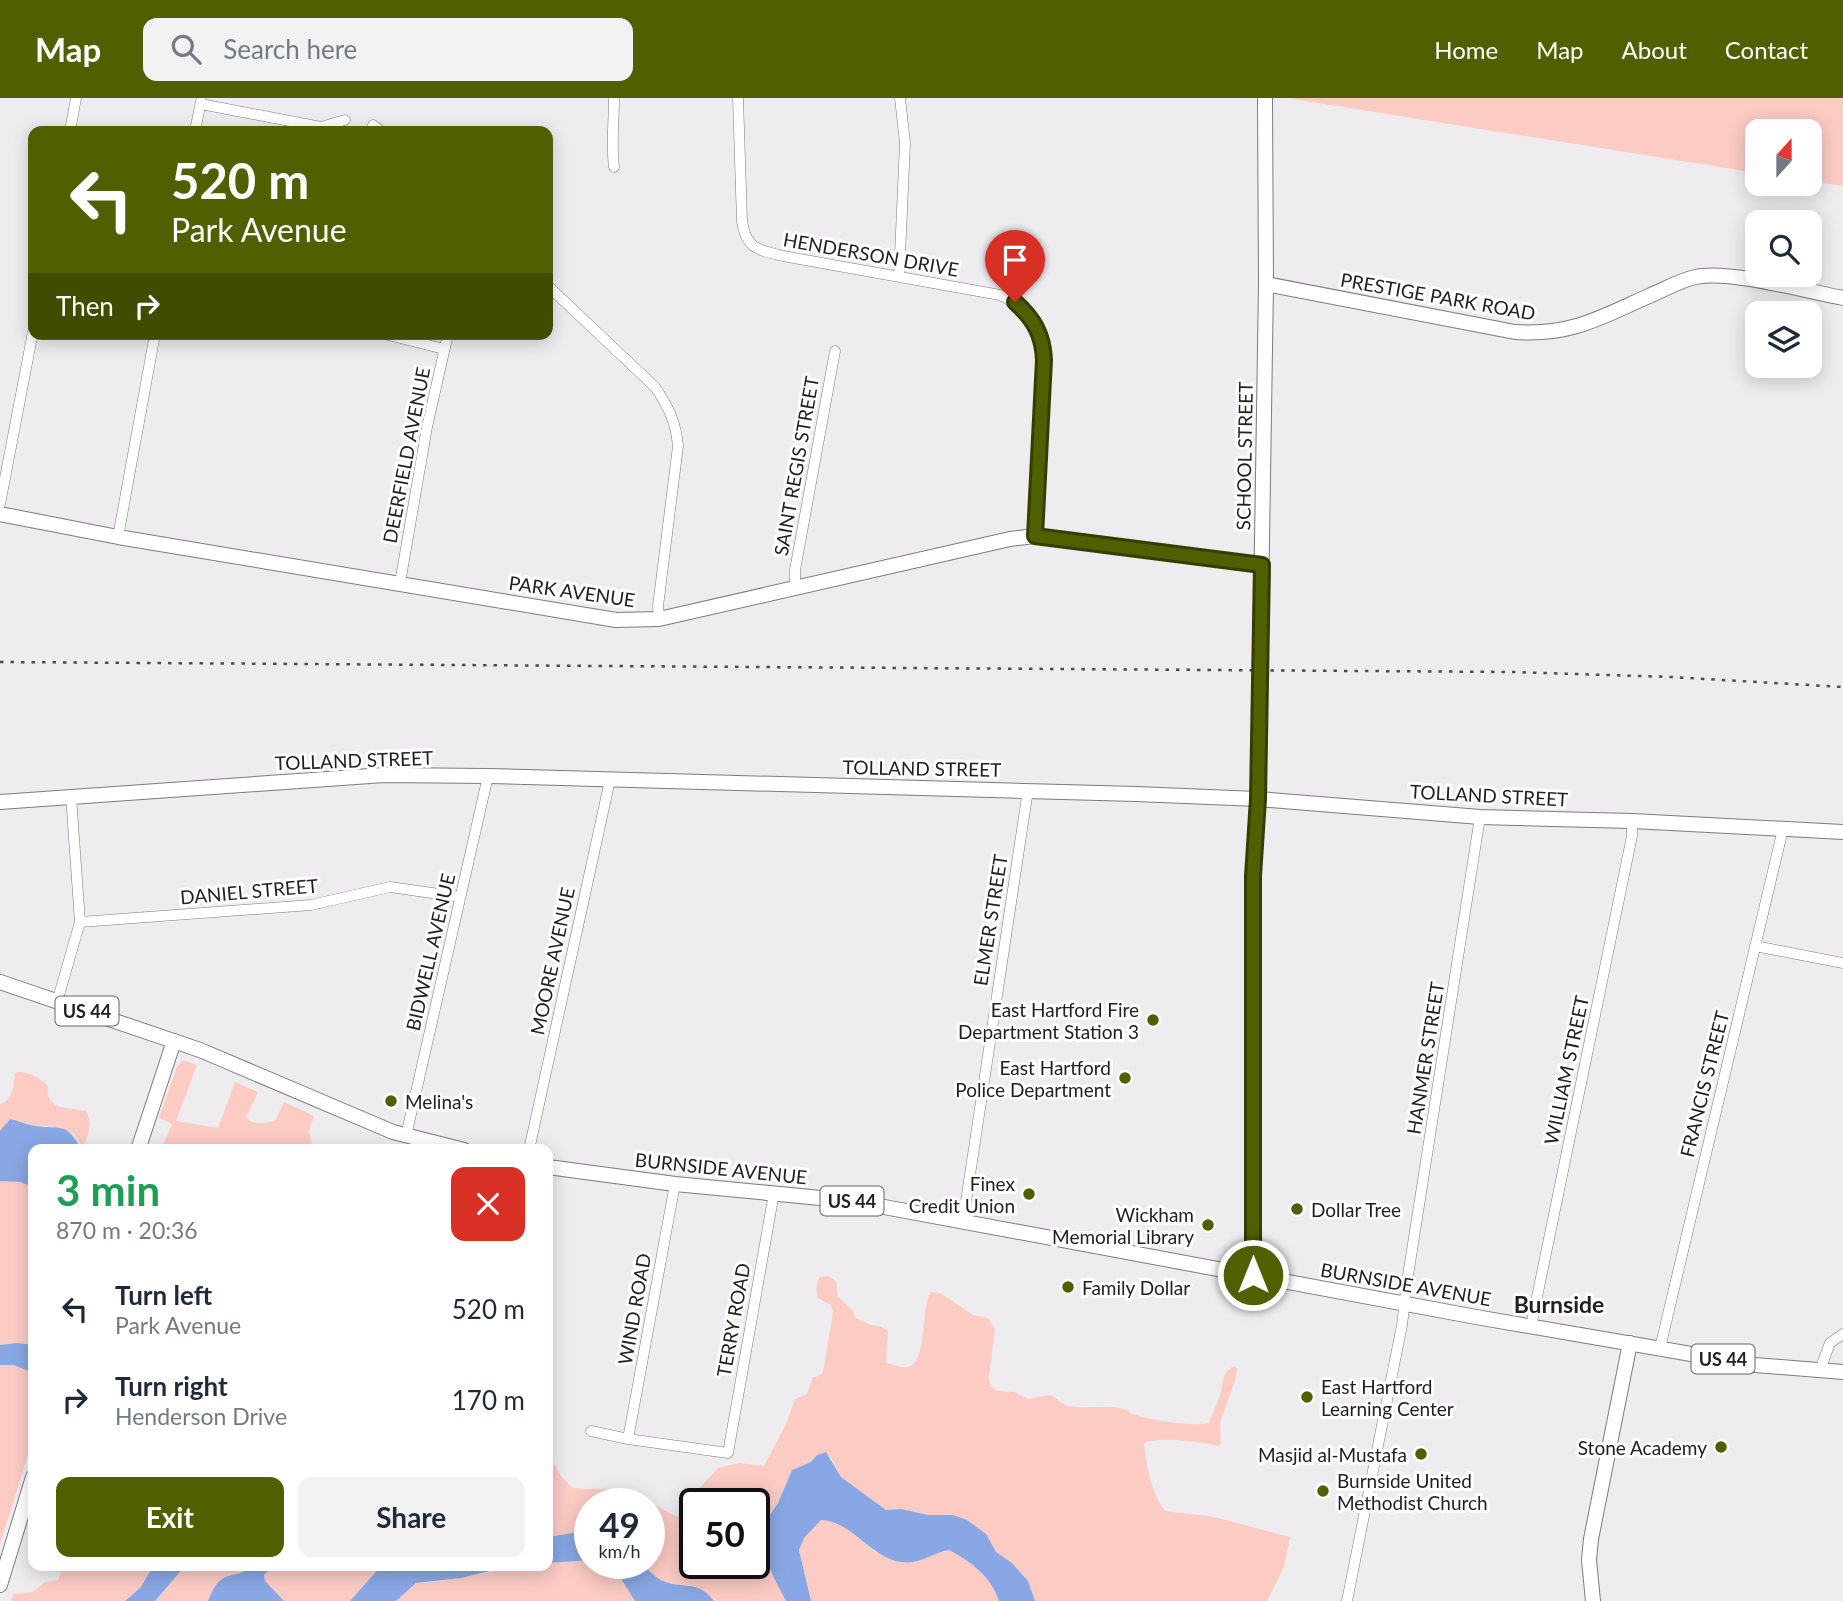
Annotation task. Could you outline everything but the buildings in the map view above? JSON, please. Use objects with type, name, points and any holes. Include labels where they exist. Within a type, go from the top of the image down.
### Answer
[{"type":"main road","name":"SCHOOL STREET","points":[[1253,1275],[1253,876],[1258,799],[1262,565],[1266,284],[1265,98]]},
{"type":"main road","name":"PRESTIGE PARK ROAD","points":[[1266,284],[1504,330],[1539,334],[1581,326],[1695,277],[1730,277],[1843,298]]},
{"type":"main road","name":"PARK AVENUE","points":[[0,514],[118,537],[615,620],[659,619],[1010,539],[1035,536],[1262,565]]},
{"type":"main road","name":"TOLLAND STREET","points":[[0,802],[384,775],[488,776],[1028,790],[1258,799],[1480,817],[1632,821],[1843,832]]},
{"type":"main road","name":"US 44","points":[[0,982],[174,1041],[406,1136],[439,1144]]},
{"type":"main road","points":[[140,1144],[174,1041]]},
{"type":"main road","name":"BURNSIDE AVENUE","points":[[553,1168],[674,1184],[852,1201],[1404,1304],[1755,1365],[1843,1372]]},
{"type":"main road","points":[[1593,1601],[1589,1560],[1591,1539],[1630,1343]]},
{"type":"main road","points":[[0,1585],[28,1493]]},
{"type":"street","points":[[71,126],[76,98]]},
{"type":"street","points":[[614,98],[611,141],[614,167]]},
{"type":"street","name":"HENDERSON DRIVE","points":[[738,98],[744,235],[751,246],[783,256],[1000,295],[1015,302],[1028,313],[1038,328],[1044,360],[1035,536]]},
{"type":"street","points":[[899,277],[905,143],[900,98]]},
{"type":"street","points":[[196,126],[201,101],[316,126]]},
{"type":"street","points":[[324,126],[345,120]]},
{"type":"street","points":[[553,291],[655,387],[668,405],[676,426],[678,446],[658,606],[659,619]]},
{"type":"street","points":[[0,504],[31,340]]},
{"type":"street","points":[[118,537],[154,340]]},
{"type":"street","points":[[408,340],[444,349]]},
{"type":"street","name":"DEERFIELD AVENUE","points":[[400,583],[427,427],[446,340]]},
{"type":"street","name":"SAINT REGIS STREET","points":[[795,588],[794,569],[835,351]]},
{"type":"street","name":"BIDWELL AVENUE","points":[[406,1136],[488,776]]},
{"type":"street","name":"MOORE AVENUE","points":[[530,1144],[610,780]]},
{"type":"street","name":"ELMER STREET","points":[[963,1221],[1028,790]]},
{"type":"street","points":[[57,1002],[80,922],[71,796]]},
{"type":"street","name":"HANMER STREET","points":[[1346,1601],[1389,1396],[1480,817]]},
{"type":"street","name":"WILLIAM STREET","points":[[1531,1326],[1632,836],[1632,821]]},
{"type":"street","name":"FRANCIS STREET","points":[[1660,1348],[1783,829]]},
{"type":"street","name":"DANIEL STREET","points":[[80,922],[311,905],[390,887],[460,897]]},
{"type":"street","points":[[1755,946],[1843,963]]},
{"type":"street","name":"WIND ROAD","points":[[628,1439],[674,1184]]},
{"type":"street","name":"TERRY ROAD","points":[[628,1439],[728,1453],[774,1193]]},
{"type":"street","points":[[1821,1370],[1830,1343],[1843,1334]]},
{"type":"street","points":[[591,1432],[628,1439]]},
{"type":"shaded area","points":[[1287,98],[1843,98],[1843,186],[1822,183],[1822,119],[1745,119],[1745,171]]},
{"type":"shaded area","points":[[183,1060],[197,1065],[176,1121],[218,1128],[235,1082],[258,1092],[246,1118],[253,1122],[275,1121],[284,1102],[314,1116],[309,1131],[312,1144],[164,1144],[172,1124],[159,1118],[177,1067]]},
{"type":"shaded area","points":[[21,1072],[38,1078],[48,1086],[50,1100],[54,1104],[86,1111],[90,1125],[83,1144],[80,1144],[74,1134],[57,1127],[32,1125],[11,1119],[6,1122],[28,1163],[28,1455],[0,1544],[0,1104],[10,1097],[15,1074]]},
{"type":"shaded area","points":[[828,1276],[836,1281],[838,1297],[852,1310],[856,1318],[888,1331],[886,1363],[909,1367],[919,1355],[931,1292],[940,1293],[973,1315],[988,1318],[995,1329],[990,1386],[998,1391],[1014,1392],[1028,1399],[1050,1395],[1069,1406],[1126,1409],[1133,1414],[1149,1418],[1209,1423],[1225,1375],[1234,1366],[1237,1368],[1220,1422],[1221,1444],[1218,1446],[1192,1441],[1159,1440],[1144,1443],[1145,1451],[1153,1487],[1165,1511],[1214,1517],[1290,1537],[1284,1567],[1267,1601],[1035,1601],[1028,1581],[1012,1563],[996,1552],[986,1534],[967,1520],[953,1515],[928,1515],[901,1509],[886,1510],[841,1477],[830,1456],[817,1455],[811,1462],[792,1470],[770,1515],[770,1488],[700,1488],[718,1468],[739,1463],[764,1466],[787,1422],[795,1399],[807,1394],[813,1377],[823,1372],[833,1313],[831,1305],[818,1298],[816,1289],[819,1277]]},
{"type":"shaded area","points":[[553,1462],[561,1476],[573,1488],[574,1533],[553,1536]]},
{"type":"shaded area","points":[[665,1510],[679,1517],[679,1579],[770,1579],[770,1566],[786,1601],[714,1601],[698,1588],[662,1581],[659,1579],[665,1579]]},
{"type":"shaded area","points":[[821,1520],[834,1520],[875,1552],[913,1562],[949,1550],[985,1577],[999,1601],[811,1601],[799,1550],[804,1538]]},
{"type":"shaded area","points":[[574,1561],[574,1579],[621,1579],[635,1601],[396,1601],[416,1583],[498,1571],[553,1571],[553,1562]]},
{"type":"shaded area","points":[[61,1571],[150,1571],[141,1587],[125,1601],[11,1601],[14,1594],[33,1592],[45,1582],[58,1580]]},
{"type":"shaded area","points":[[181,1571],[246,1571],[223,1578],[208,1601],[155,1601]]},
{"type":"shaded area","points":[[268,1571],[377,1571],[350,1601],[284,1601],[265,1581],[264,1575]]},
{"type":"water","points":[[10,1119],[41,1127],[61,1128],[71,1134],[78,1144],[28,1144],[28,1185],[0,1181],[0,1131]]},
{"type":"water","points":[[28,1344],[28,1371],[14,1365],[0,1365],[0,1345]]},
{"type":"water","points":[[826,1452],[841,1477],[886,1510],[901,1509],[928,1515],[953,1515],[967,1520],[986,1534],[996,1552],[1012,1563],[1028,1581],[1035,1601],[999,1601],[985,1577],[949,1550],[913,1562],[899,1562],[887,1558],[845,1528],[821,1520],[804,1538],[799,1550],[811,1601],[786,1601],[770,1568],[770,1515],[792,1470],[811,1462],[817,1455]]},
{"type":"water","points":[[574,1533],[574,1561],[553,1563],[553,1536]]},
{"type":"water","points":[[150,1571],[181,1571],[155,1601],[125,1601],[141,1587]]},
{"type":"water","points":[[268,1571],[264,1575],[265,1581],[284,1601],[208,1601],[223,1578],[240,1573]]},
{"type":"water","points":[[377,1571],[490,1571],[461,1578],[416,1583],[396,1601],[350,1601]]},
{"type":"water","points":[[621,1579],[660,1579],[671,1584],[698,1588],[714,1601],[635,1601]]},
{"type":"railway","points":[[0,662],[1512,672],[1671,677],[1843,687]]},
{"type":"place","name":"East Hartford Fire Department Station 3","points":[[1153,1020]]},
{"type":"place","name":"East Hartford Police Department","points":[[1125,1078]]},
{"type":"place","name":"Melina's","points":[[391,1101]]},
{"type":"place","name":"Finex Credit Union","points":[[1029,1194]]},
{"type":"place","name":"Dollar Tree","points":[[1297,1209]]},
{"type":"place","name":"Wickham Memorial Library","points":[[1208,1225]]},
{"type":"place","name":"Family Dollar","points":[[1068,1287]]},
{"type":"place","name":"East Hartford Learning Center","points":[[1307,1397]]},
{"type":"place","name":"Stone Academy","points":[[1721,1447]]},
{"type":"place","name":"Masjid al-Mustafa","points":[[1421,1454]]},
{"type":"place","name":"Burnside United Methodist Church","points":[[1323,1491]]},
{"type":"district","name":"Burnside","points":[[1559,1304]]},
{"type":"route","points":[[1015,302],[1028,313],[1038,328],[1043,344],[1035,536],[1262,565],[1258,799],[1253,876],[1253,1275]]}]
